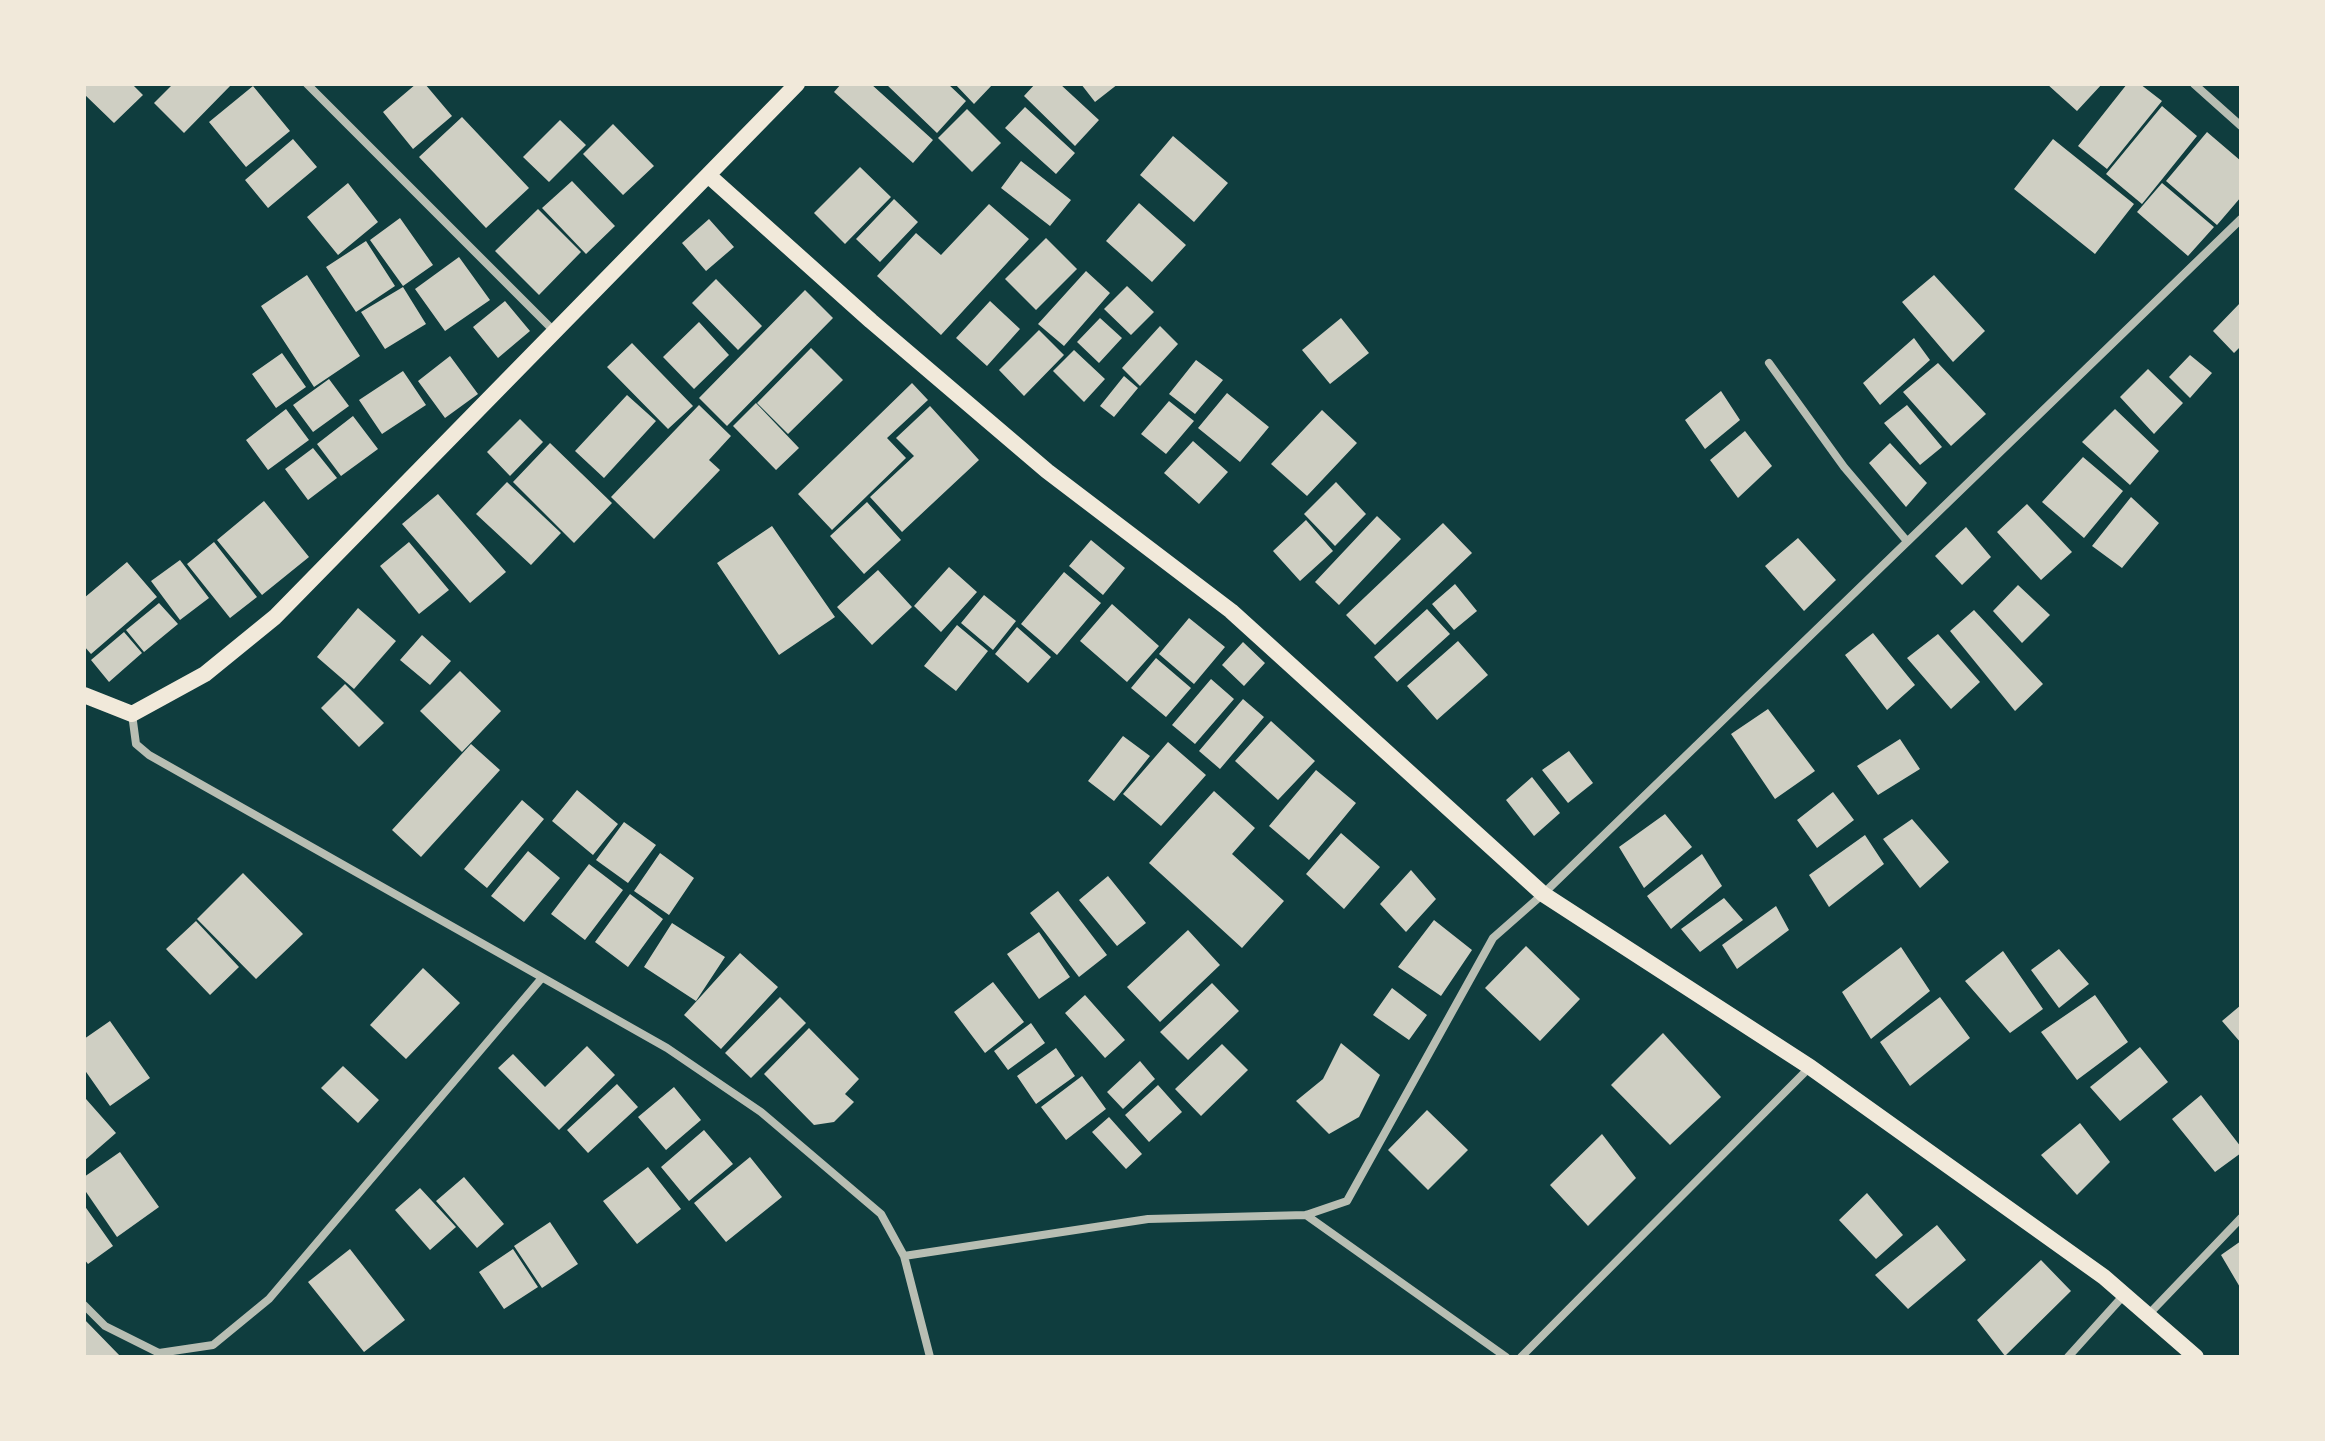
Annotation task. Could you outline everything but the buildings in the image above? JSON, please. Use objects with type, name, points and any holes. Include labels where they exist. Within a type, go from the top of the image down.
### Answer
[{"type":"main road","points":[[84,695],[132,714],[205,674],[275,617],[797,84]]},
{"type":"main road","points":[[708,175],[871,321],[1047,471],[1231,611],[1543,894],[1810,1067],[2104,1277],[2196,1357]]},
{"type":"street","points":[[307,84],[555,332]]},
{"type":"street","points":[[2194,84],[2241,126]]},
{"type":"street","points":[[904,1256],[1148,1219],[1306,1215],[1327,1211],[1347,1201],[1493,938],[1543,894],[2241,219]]},
{"type":"street","points":[[1769,363],[1844,467],[1906,540]]},
{"type":"street","points":[[132,714],[136,744],[149,755],[667,1048],[761,1112],[881,1214],[904,1256],[930,1357]]},
{"type":"street","points":[[84,1305],[105,1326],[159,1353],[213,1345],[269,1299],[541,979]]},
{"type":"street","points":[[1521,1357],[1810,1067]]},
{"type":"street","points":[[1306,1215],[1506,1357]]},
{"type":"street","points":[[2146,1316],[2241,1218]]},
{"type":"street","points":[[2068,1357],[2124,1295]]}]
